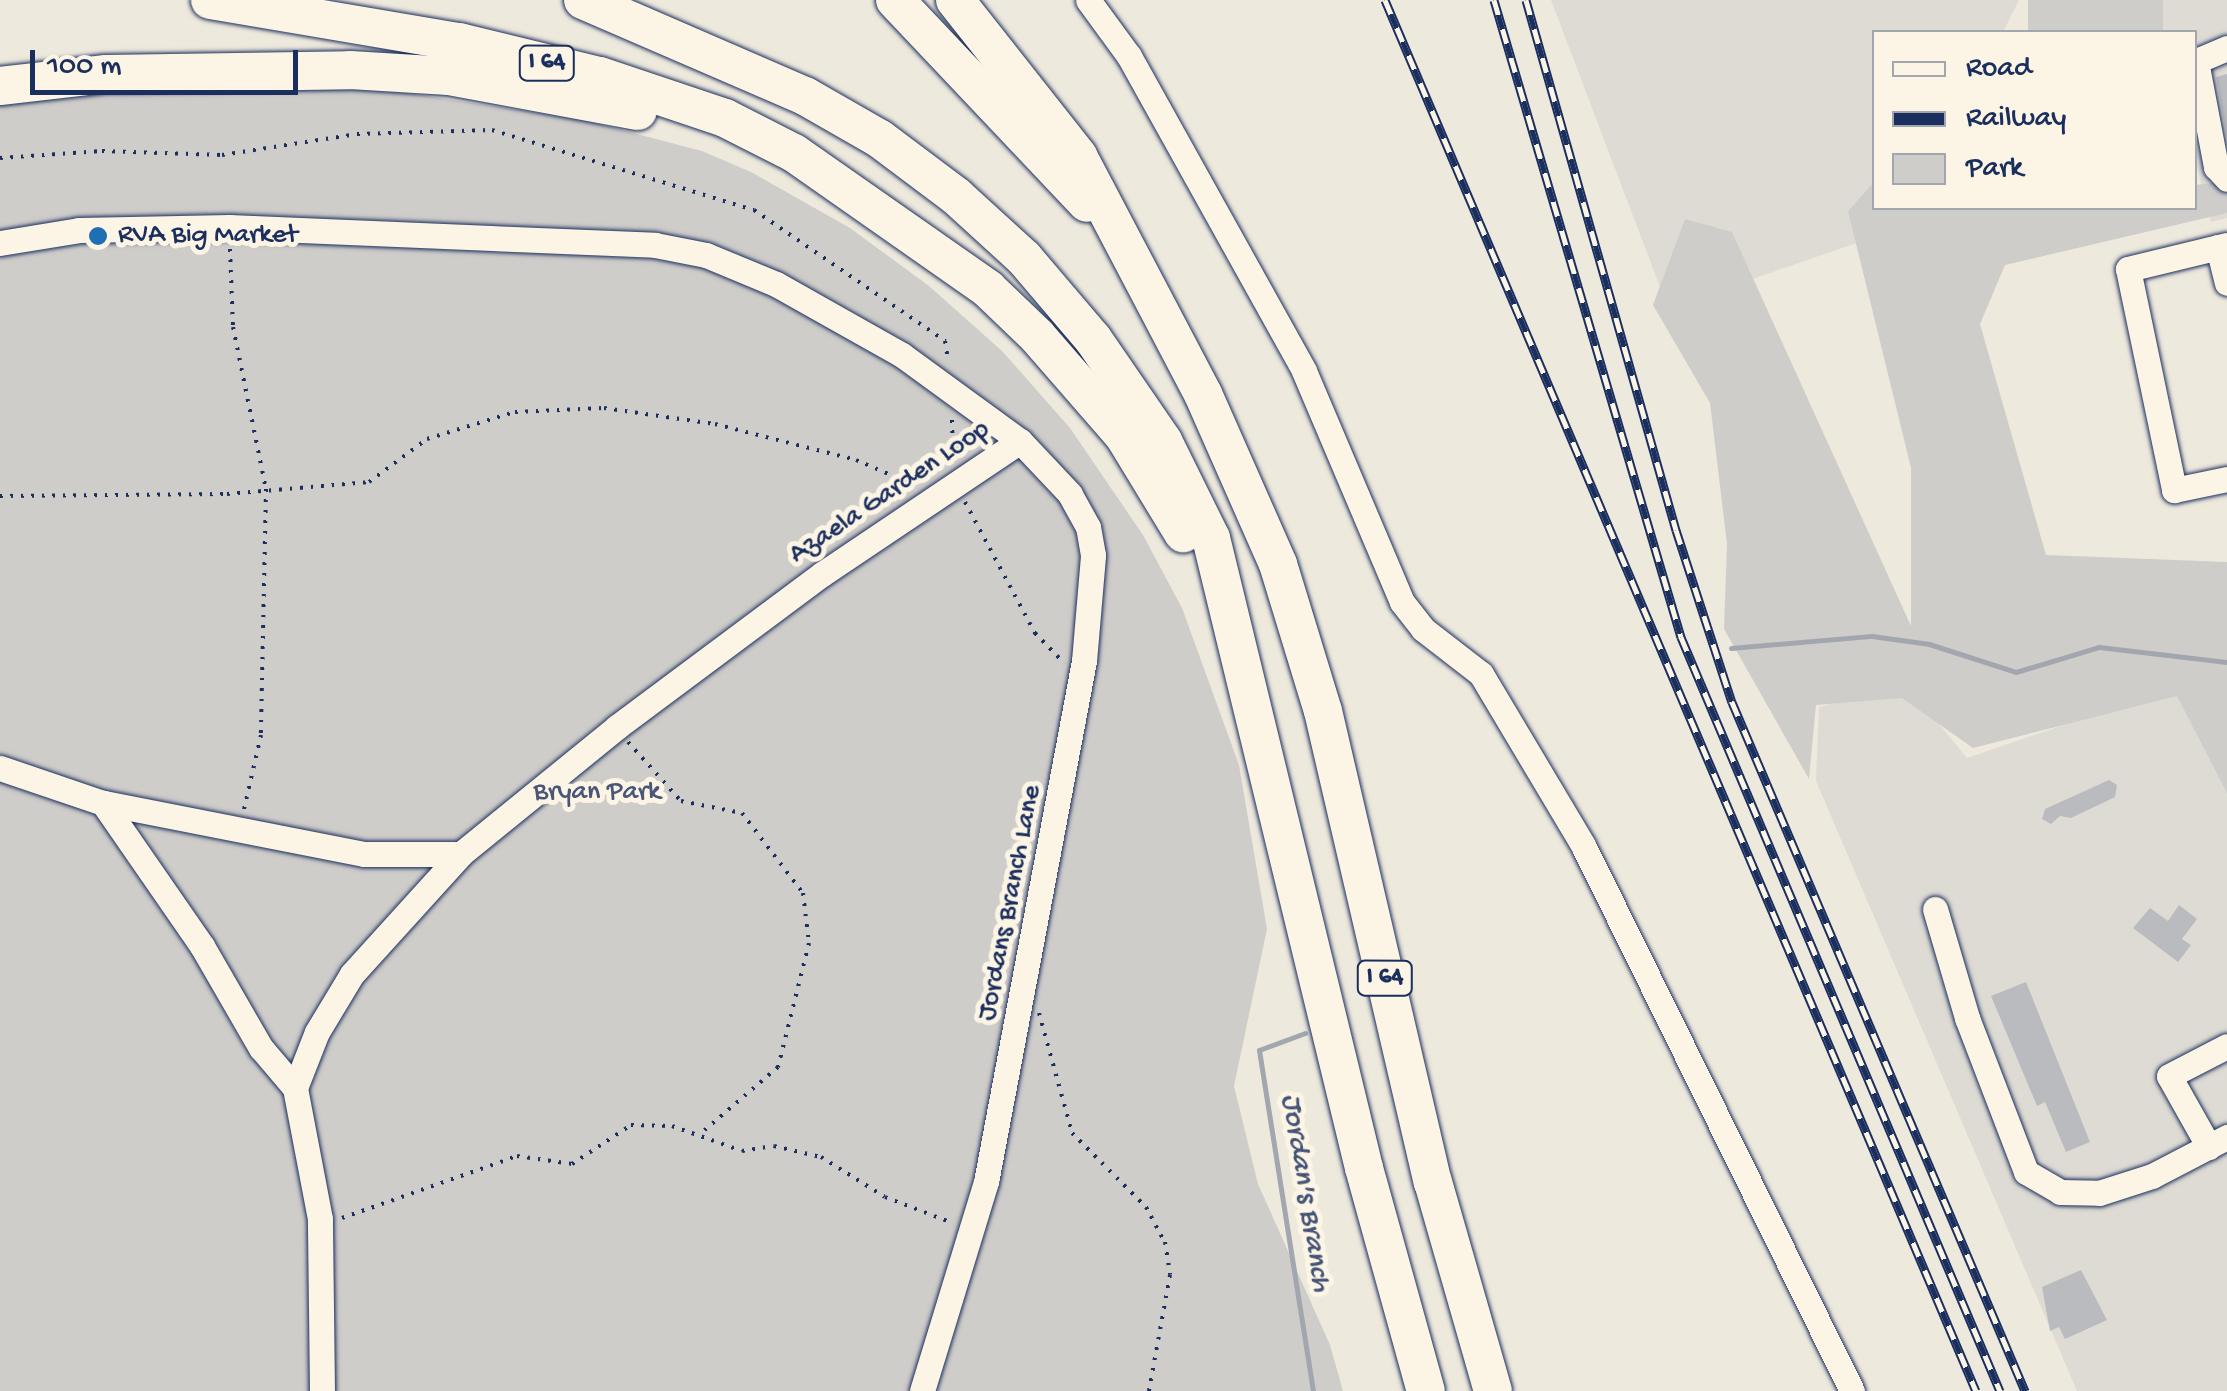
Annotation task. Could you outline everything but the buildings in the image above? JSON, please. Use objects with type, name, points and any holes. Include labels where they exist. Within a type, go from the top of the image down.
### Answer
[{"type":"highway","name":"I 64","points":[[210,0],[459,42],[600,76],[726,118],[862,196],[988,289],[1082,384],[1177,520],[1244,662],[1364,1168],[1426,1391]]},
{"type":"highway","points":[[583,0],[805,96],[880,139],[1024,258],[1093,339],[1163,441],[1211,538],[1244,662]]},
{"type":"highway","name":"I 64","points":[[894,0],[1116,234],[1202,394],[1278,564],[1304,643],[1433,1182],[1493,1391]]},
{"type":"highway","points":[[954,0],[1078,156],[1116,234]]},
{"type":"highway","points":[[0,86],[246,68],[448,76],[630,108],[862,196]]},
{"type":"street","points":[[1088,0],[1128,56],[1304,371],[1402,602],[1423,629],[1481,674],[1583,845],[1852,1391]]},
{"type":"street","points":[[2197,61],[2227,48]]},
{"type":"street","points":[[2197,66],[2216,166],[2227,179]]},
{"type":"street","name":"Azaela Garden Loop","points":[[0,244],[79,230],[229,227],[655,244],[706,255],[776,284],[952,388],[1020,441],[946,489],[617,727],[461,854],[352,974],[317,1032],[295,1088]]},
{"type":"street","points":[[2227,282],[2223,246],[2128,269],[2174,490],[2227,479]]},
{"type":"street","name":"Jordans Branch Lane","points":[[922,1391],[974,1230],[1081,682],[1093,555],[1088,527],[1070,494],[1020,441]]},
{"type":"street","points":[[0,768],[103,803],[364,854],[461,854]]},
{"type":"street","points":[[103,803],[202,946],[261,1048],[295,1088],[320,1220],[322,1391]]},
{"type":"street","points":[[1935,909],[1967,1018],[2026,1172],[2060,1192],[2098,1193],[2152,1176],[2218,1142],[2169,1076],[2227,1046]]},
{"type":"path","points":[[0,158],[102,151],[222,156],[357,134],[492,130],[754,210],[945,341],[952,388],[946,489],[1035,633],[1081,682]]},
{"type":"path","points":[[229,227],[233,327],[266,489],[261,734],[240,828]]},
{"type":"path","points":[[0,496],[266,489],[369,482],[427,439],[515,412],[604,408],[716,424],[856,460],[946,489]]},
{"type":"path","points":[[617,727],[681,802],[742,813],[803,893],[810,943],[778,1067],[699,1135]]},
{"type":"path","points":[[1022,994],[1045,1020],[1072,1133],[1146,1207],[1166,1242],[1170,1275],[1149,1391]]},
{"type":"path","points":[[320,1220],[354,1216],[518,1156],[572,1164],[631,1124],[699,1135],[742,1151],[774,1146],[821,1157],[885,1197],[974,1230]]},
{"type":"shaded area","points":[[1551,0],[2019,0],[2004,30],[1872,30],[1872,210],[1909,225],[1668,308]]},
{"type":"shaded area","points":[[2153,0],[2227,0],[2227,218],[2211,222],[2197,167],[2197,30],[2161,30]]},
{"type":"shaded area","points":[[1907,685],[1967,758],[2180,685],[2227,747],[2227,1391],[2077,1391],[1816,781],[1819,707]]},
{"type":"green space","points":[[2028,0],[2163,0],[2163,30],[2028,30]]},
{"type":"green space","name":"Bryan Park","points":[[361,86],[583,120],[702,151],[751,172],[850,228],[929,286],[1002,351],[1070,428],[1143,535],[1182,608],[1239,765],[1267,929],[1234,1086],[1258,1184],[1330,1345],[1343,1391],[0,1391],[0,99],[84,88]]},
{"type":"green space","points":[[2227,181],[2227,213],[2005,265],[1980,324],[2046,555],[2227,562],[2227,793],[2177,696],[1973,748],[1902,698],[1816,705],[1809,779],[1724,629],[1727,544],[1710,403],[1653,305],[1685,219],[1732,232],[1911,626],[1911,468],[1848,211],[1872,184],[1872,210],[2197,210],[2197,185]]},
{"type":"waterway","name":"Jordan's Branch","points":[[1731,648],[1872,636],[1929,644],[2016,672],[2099,647],[2227,662]]},
{"type":"waterway","name":"Jordan's Branch","points":[[1305,1033],[1259,1050],[1313,1391]]},
{"type":"railway","points":[[1385,0],[1976,1391]]},
{"type":"railway","points":[[1494,0],[1681,637],[2000,1391]]},
{"type":"railway","points":[[1526,0],[1676,530],[1732,702],[2025,1391]]},
{"type":"place","name":"RVA Big Market","points":[[98,236]]}]
